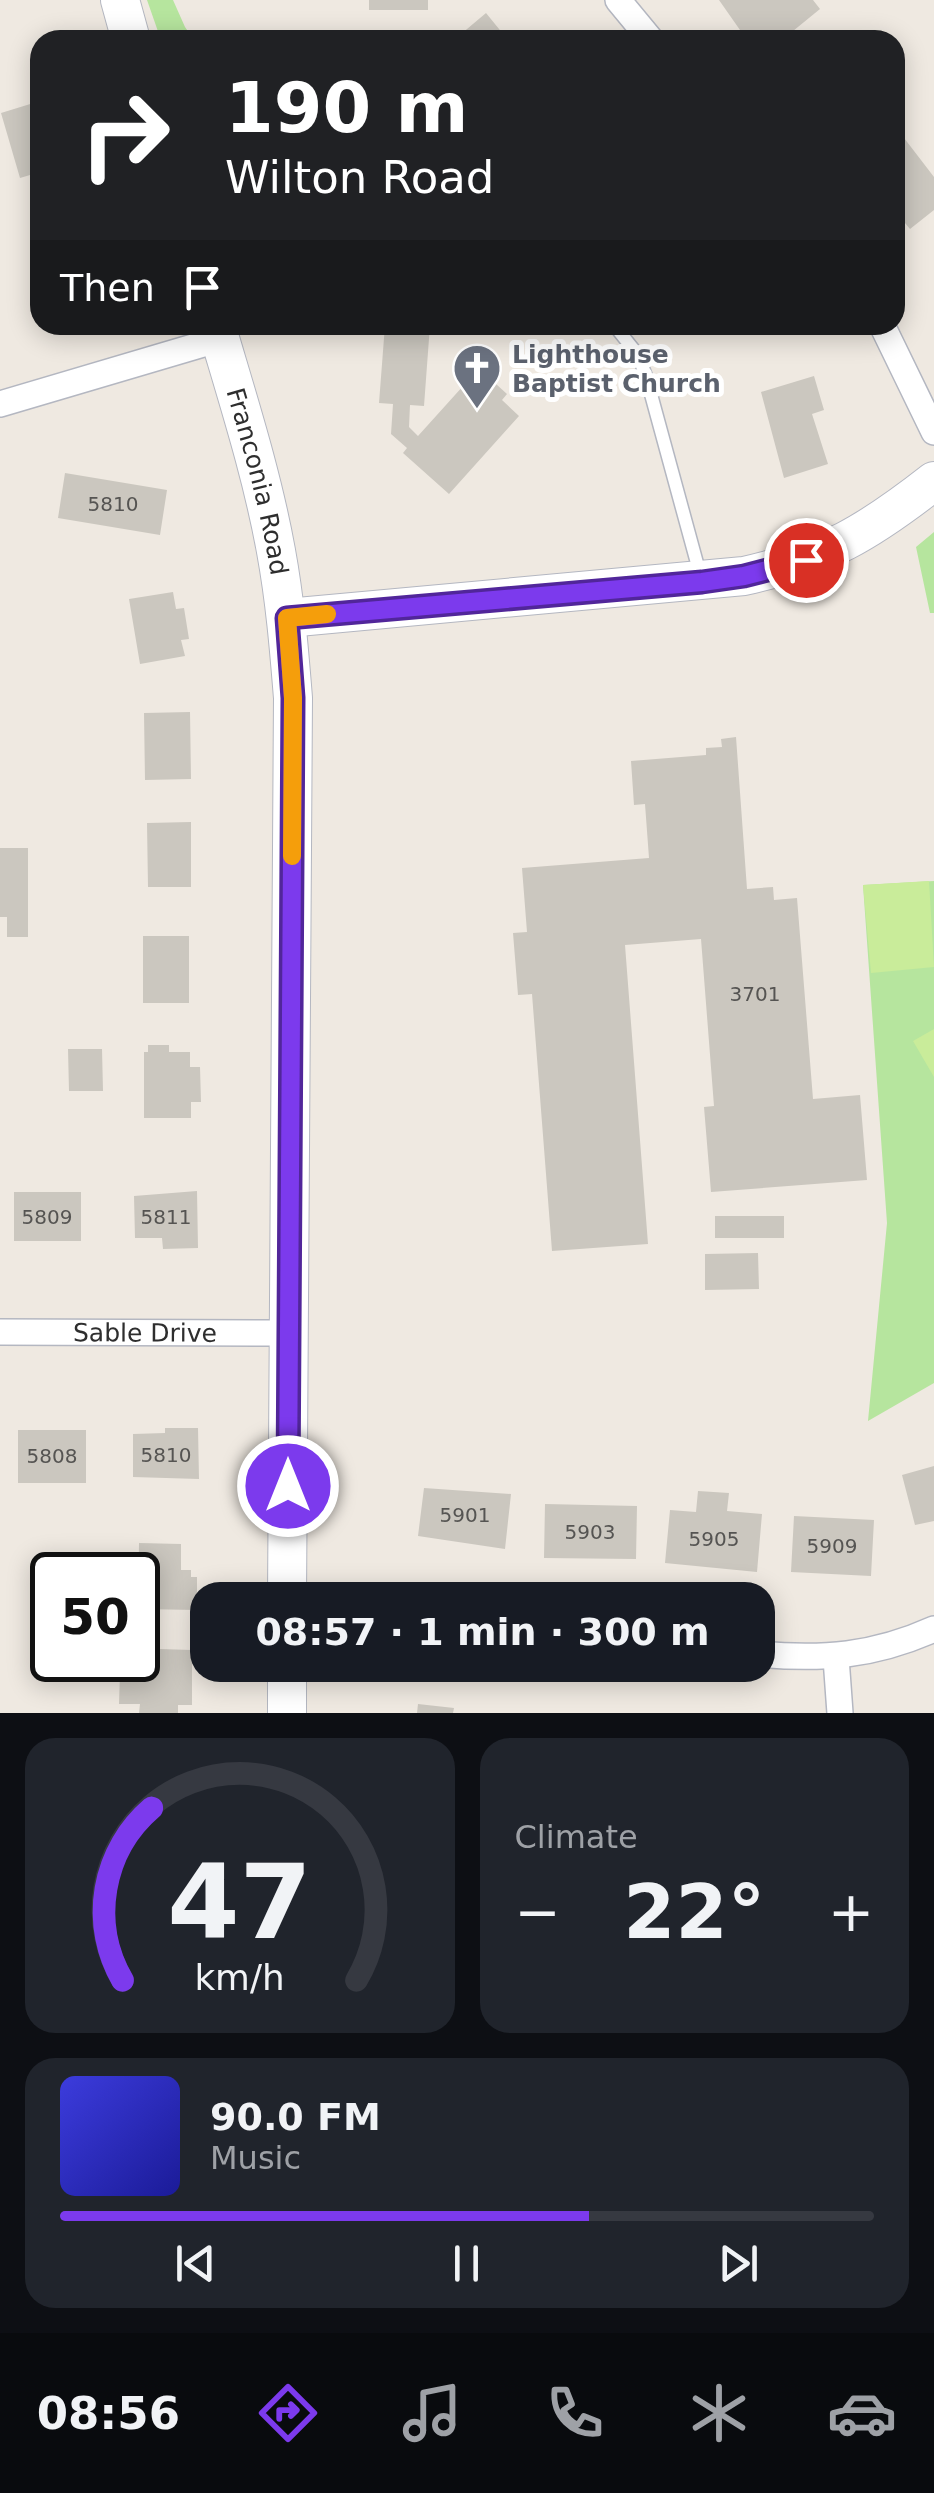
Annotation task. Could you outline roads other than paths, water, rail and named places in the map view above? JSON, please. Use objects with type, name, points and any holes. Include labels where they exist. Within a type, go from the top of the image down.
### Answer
[{"type":"main road","points":[[120,0],[128,30]]},
{"type":"main road","name":"Franconia Road","points":[[219,335],[258,469],[287,618],[293,698],[287,1582]]},
{"type":"main road","points":[[287,618],[702,582],[777,569],[835,549],[934,481]]},
{"type":"main road","points":[[287,1682],[287,1713]]},
{"type":"street","points":[[618,0],[644,30]]},
{"type":"street","points":[[0,404],[209,335]]},
{"type":"street","points":[[887,335],[934,432]]},
{"type":"street","name":"Sable Drive","points":[[0,1332],[289,1333]]},
{"type":"street","points":[[775,1655],[836,1658],[895,1644],[934,1629]]},
{"type":"street","points":[[836,1658],[840,1713]]},
{"type":"lane","points":[[622,335],[638,355],[646,376],[702,582]]},
{"type":"place","name":"Lighthouse Baptist Church","points":[[477,410]]}]
